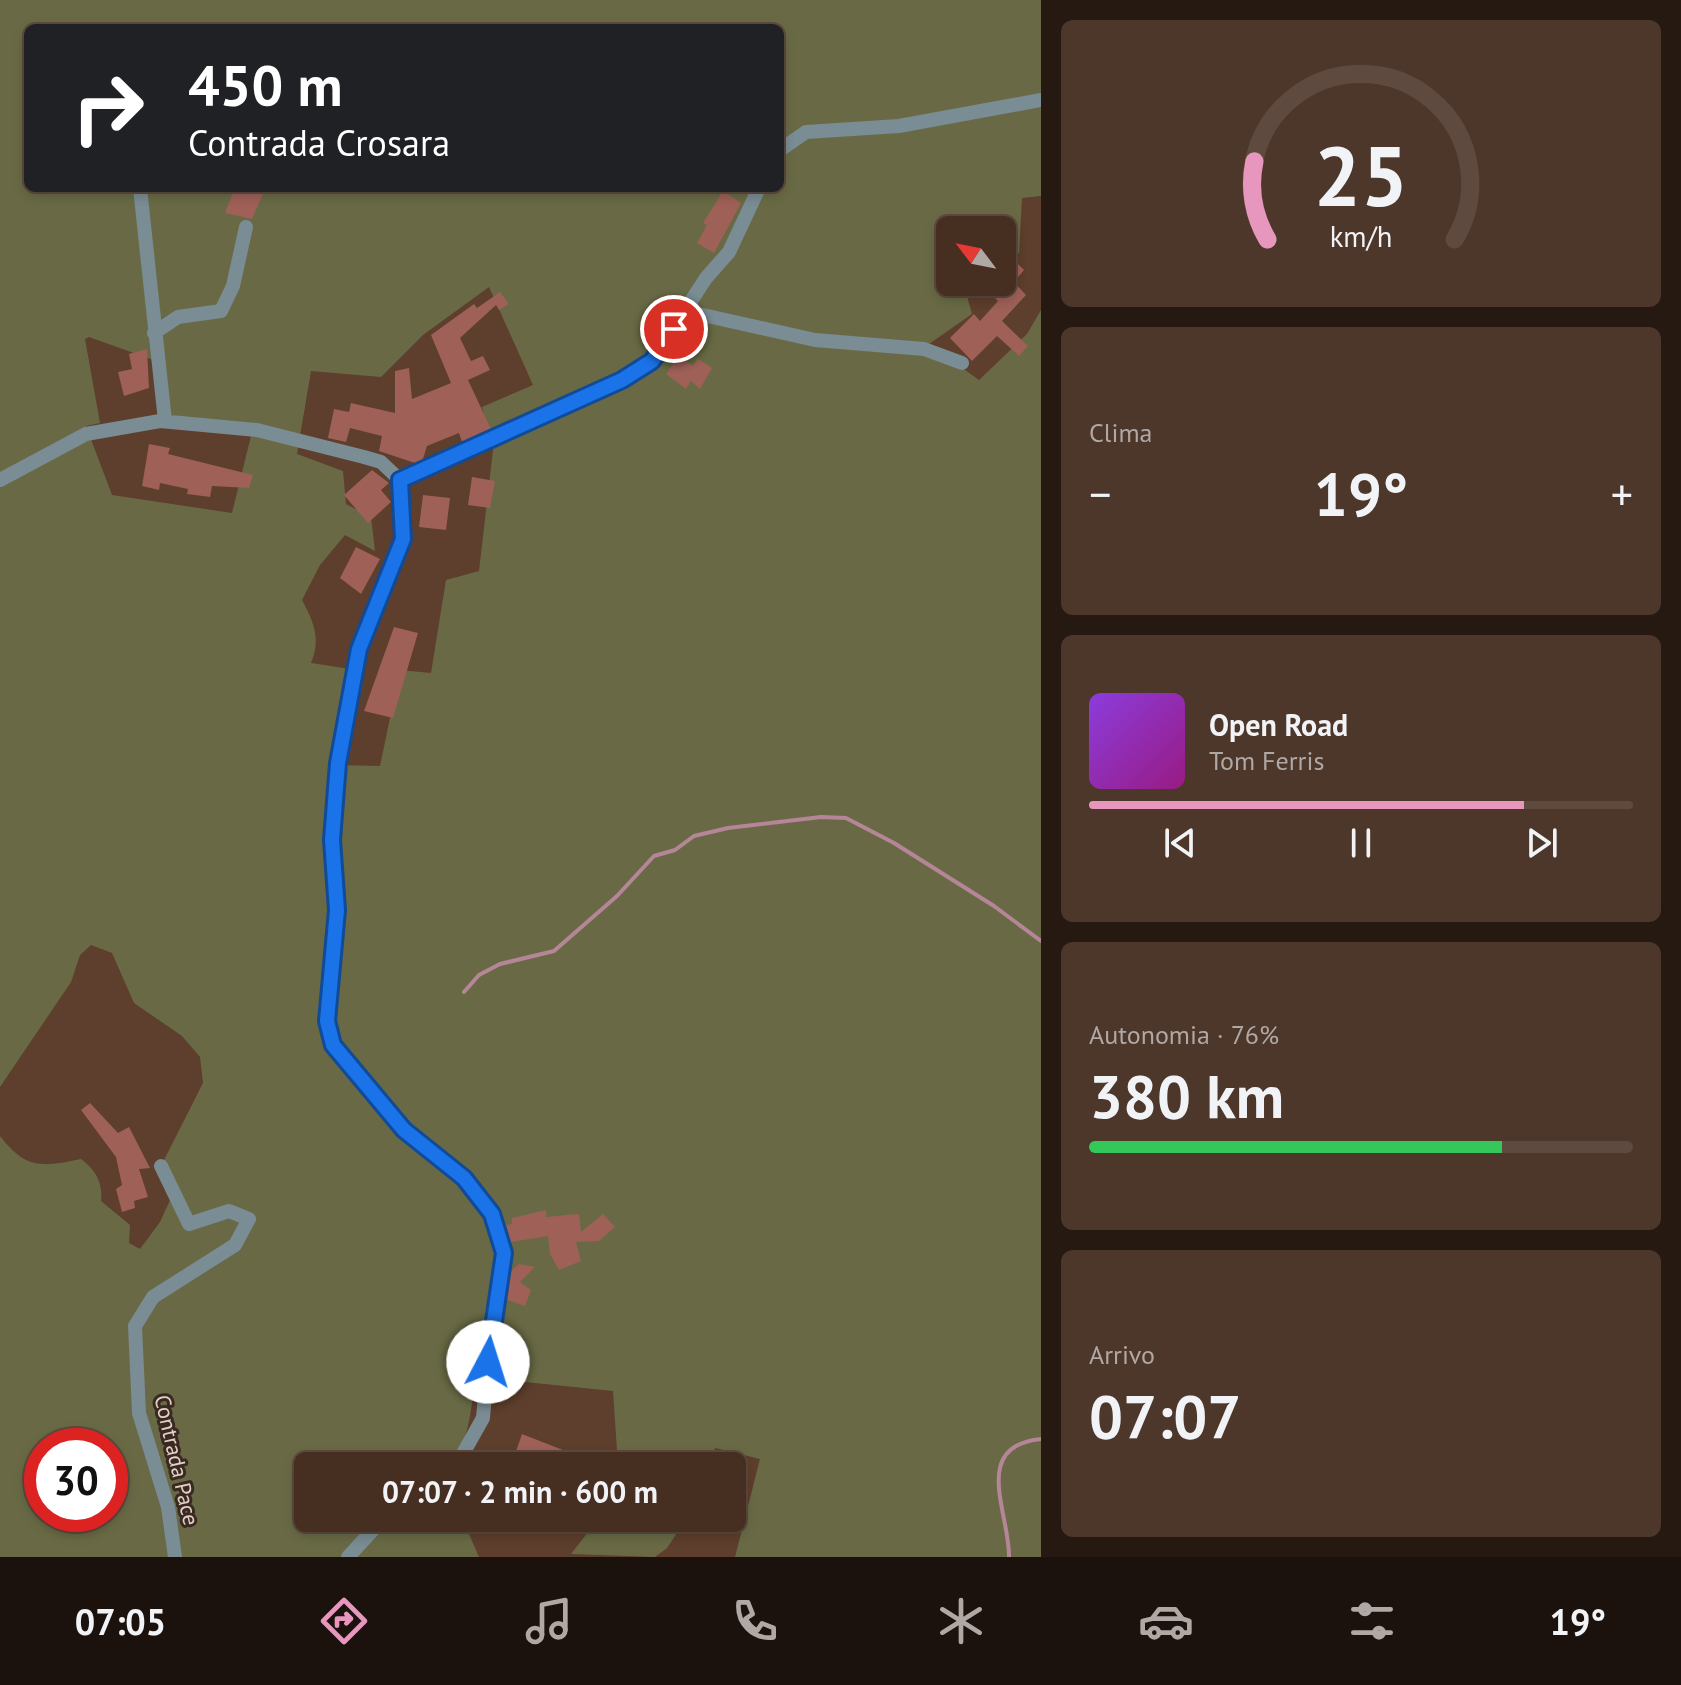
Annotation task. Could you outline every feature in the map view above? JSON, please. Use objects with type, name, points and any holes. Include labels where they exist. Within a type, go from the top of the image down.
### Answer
[{"type":"street","points":[[784,147],[806,132],[899,126],[1041,100]]},
{"type":"street","points":[[140,192],[165,421]]},
{"type":"street","points":[[400,480],[606,389],[639,370],[663,347],[706,278],[729,252],[757,192]]},
{"type":"street","points":[[154,333],[178,317],[221,311],[233,286],[246,227]]},
{"type":"street","points":[[685,311],[815,340],[924,349],[962,363]]},
{"type":"street","points":[[0,480],[86,434],[165,421],[257,430],[381,462],[400,480],[403,539],[359,649],[338,763],[332,840],[337,910],[327,1021],[333,1045],[404,1130],[464,1178],[492,1214],[504,1253],[492,1315],[483,1418],[464,1452]]},
{"type":"street","name":"Contrada Pace","points":[[161,1166],[189,1224],[229,1211],[249,1219],[235,1245],[153,1297],[135,1326],[139,1413],[168,1507],[175,1557]]},
{"type":"street","points":[[348,1557],[371,1532]]},
{"type":"green space","points":[[0,0],[1041,0],[1041,196],[1022,198],[1019,253],[1016,253],[1016,216],[936,216],[936,296],[967,296],[972,314],[929,344],[979,380],[1027,334],[1041,310],[1041,1557],[735,1557],[741,1532],[746,1532],[746,1514],[760,1459],[746,1456],[746,1452],[715,1448],[714,1452],[617,1452],[613,1391],[476,1377],[471,1413],[458,1452],[294,1452],[294,1532],[468,1532],[479,1557],[0,1557],[0,1136],[18,1155],[36,1163],[56,1164],[81,1159],[86,1163],[100,1183],[101,1201],[130,1225],[129,1243],[140,1249],[160,1222],[171,1198],[162,1164],[203,1083],[200,1057],[182,1036],[134,1003],[112,953],[91,945],[80,955],[71,982],[0,1087]],"holes":[[[489,287],[533,385],[482,407],[493,450],[479,571],[446,580],[431,673],[400,670],[380,766],[333,765],[350,669],[311,663],[316,646],[315,631],[302,600],[320,565],[345,535],[375,551],[371,517],[346,504],[343,471],[297,454],[311,371],[381,377],[423,335]],[[89,337],[156,361],[165,413],[251,436],[232,513],[112,495],[86,426],[100,423],[85,339]]]},
{"type":"green space","points":[[588,1532],[678,1532],[667,1548],[655,1557],[571,1554]]},
{"type":"building","points":[[231,192],[262,192],[252,219],[225,213]]},
{"type":"building","points":[[722,192],[741,203],[714,253],[697,243],[707,225],[703,223]]},
{"type":"building","points":[[1016,262],[1024,270],[1016,280]]},
{"type":"building","points":[[1016,284],[1026,295],[1002,321],[1028,346],[1019,356],[997,336],[972,361],[950,338],[974,314],[980,321],[998,301],[993,296],[1016,296]]},
{"type":"building","points":[[500,292],[509,304],[499,310],[496,305],[460,338],[471,361],[483,356],[490,370],[468,380],[491,429],[462,442],[459,433],[427,446],[423,459],[415,463],[379,451],[382,436],[350,428],[346,442],[328,438],[334,409],[349,412],[351,403],[395,413],[395,371],[409,368],[412,399],[451,383],[431,335],[474,304],[477,308]]},
{"type":"building","points":[[147,349],[149,388],[124,396],[118,372],[132,369],[129,354]]},
{"type":"building","points":[[679,356],[693,366],[698,359],[712,368],[700,389],[691,381],[686,389],[666,374]]},
{"type":"building","points":[[149,444],[170,448],[168,454],[253,475],[249,488],[212,486],[210,497],[187,494],[188,489],[160,483],[159,490],[142,486]]},
{"type":"building","points":[[372,470],[389,483],[381,490],[391,502],[368,523],[344,495]]},
{"type":"building","points":[[472,477],[495,481],[490,508],[468,505]]},
{"type":"building","points":[[423,495],[450,498],[446,530],[419,527]]},
{"type":"building","points":[[356,547],[380,559],[361,594],[340,578]]},
{"type":"building","points":[[394,627],[418,633],[393,718],[364,711]]},
{"type":"building","points":[[90,1103],[118,1133],[129,1127],[150,1168],[139,1169],[148,1197],[134,1201],[135,1208],[122,1212],[116,1189],[122,1185],[116,1157],[81,1110]]},
{"type":"building","points":[[546,1210],[546,1217],[579,1214],[581,1232],[603,1214],[615,1227],[599,1241],[576,1242],[581,1261],[559,1270],[550,1254],[548,1236],[511,1242],[506,1225],[512,1224],[512,1218]]},
{"type":"building","points":[[519,1264],[535,1267],[520,1282],[531,1290],[525,1306],[505,1299],[510,1272]]},
{"type":"building","points":[[522,1434],[568,1452],[516,1452]]},
{"type":"waterway","points":[[464,992],[479,975],[500,964],[554,951],[617,896],[654,856],[675,850],[694,836],[728,828],[821,817],[846,818],[894,843],[994,906],[1041,941]]},
{"type":"waterway","points":[[1009,1557],[999,1484],[1000,1468],[1006,1454],[1019,1444],[1041,1439]]},
{"type":"route","points":[[488,1362],[492,1315],[504,1253],[492,1214],[464,1178],[404,1130],[333,1045],[327,1021],[337,910],[332,840],[338,763],[359,649],[403,539],[404,490],[400,480],[606,389],[652,361],[674,329]]}]
